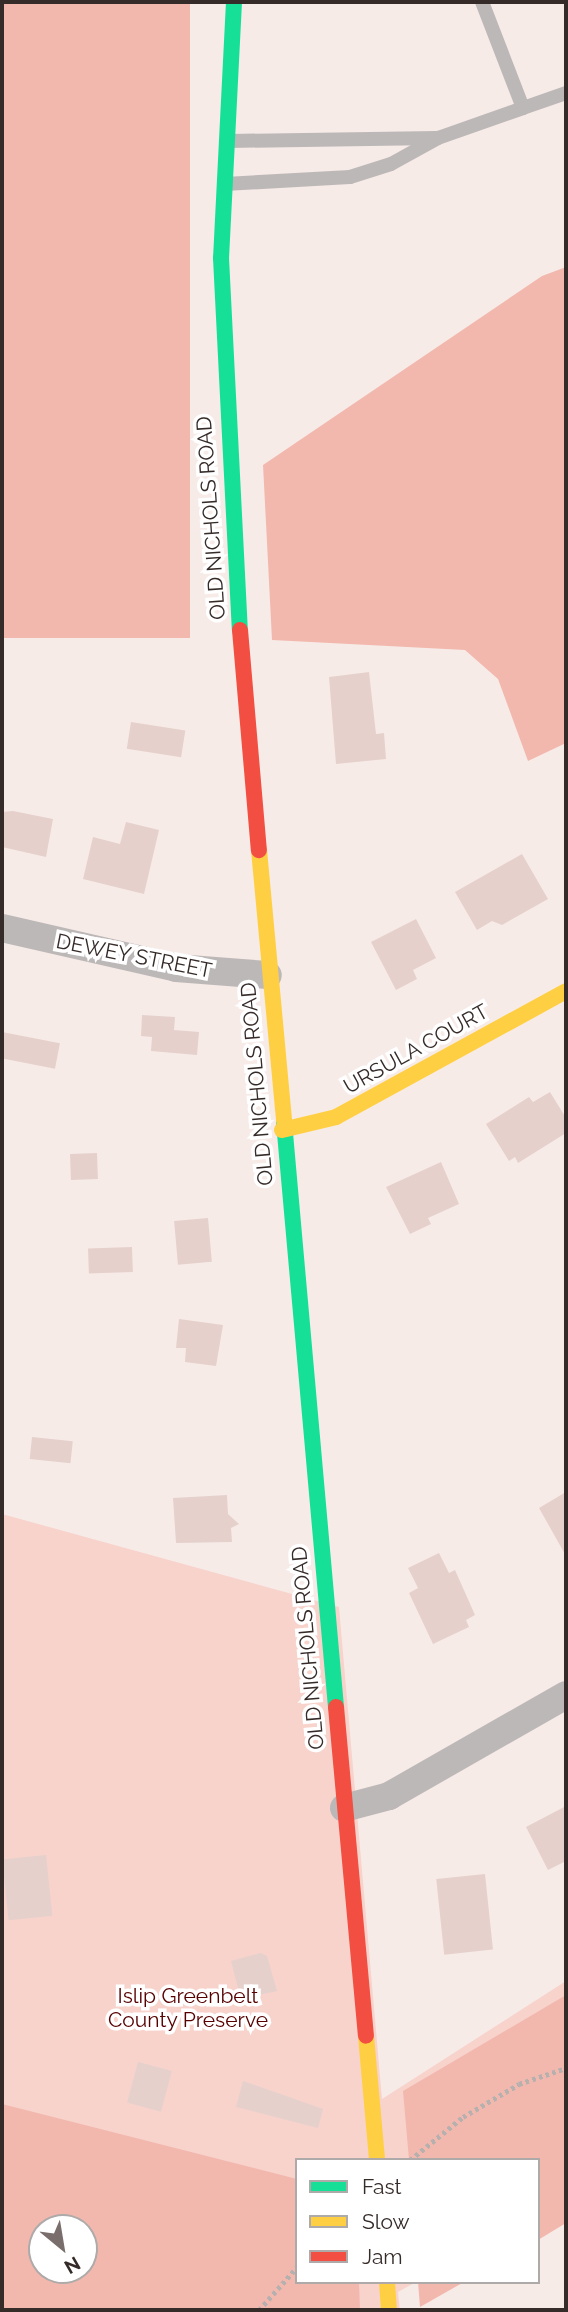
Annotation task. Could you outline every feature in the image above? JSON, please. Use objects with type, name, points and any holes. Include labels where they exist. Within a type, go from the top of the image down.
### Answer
[{"type":"street","name":"OLD NICHOLS ROAD","points":[[234,2],[221,258],[225,403],[268,975],[377,2158]]},
{"type":"street","name":"DEWEY STREET","points":[[2,928],[176,968],[268,975]]},
{"type":"street","name":"URSULA COURT","points":[[282,1130],[336,1117],[566,991]]},
{"type":"street","points":[[344,1808],[390,1796],[566,1695]]},
{"type":"street","points":[[387,2284],[389,2310]]},
{"type":"lane","points":[[482,2],[523,108]]},
{"type":"lane","points":[[225,184],[350,177],[391,164],[438,138],[566,93]]},
{"type":"lane","points":[[227,141],[438,138]]},
{"type":"path","points":[[412,2158],[463,2117],[529,2079],[566,2068]]},
{"type":"path","points":[[259,2310],[295,2269]]},
{"type":"green space","name":"Islip Greenbelt County Preserve","points":[[2,1514],[339,1607],[382,2099],[566,1981],[566,2199],[540,2163],[540,2158],[295,2158],[295,2284],[412,2284],[398,2292],[400,2310],[2,2310]]},
{"type":"shaded area","points":[[2,2],[190,2],[190,638],[2,638]]},
{"type":"shaded area","points":[[566,267],[566,743],[528,761],[498,679],[465,650],[272,640],[263,465],[542,276]]},
{"type":"shaded area","points":[[566,1995],[566,2223],[540,2239],[540,2158],[409,2158],[403,2091]]},
{"type":"shaded area","points":[[2,2104],[295,2178],[295,2284],[359,2284],[360,2310],[2,2310]]},
{"type":"shaded area","points":[[418,2284],[460,2284],[420,2307]]},
{"type":"building","points":[[369,672],[376,734],[384,733],[386,759],[336,764],[329,677]]},
{"type":"building","points":[[131,722],[185,731],[181,757],[127,749]]},
{"type":"building","points":[[13,811],[53,819],[46,857],[2,847],[2,812]]},
{"type":"building","points":[[126,822],[159,830],[144,894],[83,879],[93,837],[120,844]]},
{"type":"building","points":[[522,854],[548,899],[502,925],[492,921],[477,930],[455,892]]},
{"type":"building","points":[[416,919],[436,958],[413,970],[417,979],[396,990],[371,942]]},
{"type":"building","points":[[142,1015],[175,1017],[174,1030],[199,1032],[197,1055],[151,1051],[152,1037],[141,1036]]},
{"type":"building","points":[[2,1032],[60,1043],[55,1069],[2,1058]]},
{"type":"building","points":[[550,1092],[566,1118],[566,1133],[518,1163],[515,1157],[509,1161],[486,1124],[529,1097],[533,1102]]},
{"type":"building","points":[[97,1153],[98,1179],[71,1180],[70,1154]]},
{"type":"building","points":[[441,1162],[459,1204],[428,1218],[431,1224],[410,1234],[386,1187]]},
{"type":"building","points":[[208,1218],[212,1262],[178,1265],[174,1221]]},
{"type":"building","points":[[132,1247],[133,1272],[89,1274],[88,1249]]},
{"type":"building","points":[[179,1319],[223,1325],[216,1366],[185,1362],[186,1348],[176,1348]]},
{"type":"building","points":[[32,1437],[73,1441],[70,1463],[30,1459]]},
{"type":"building","points":[[566,1492],[566,1556],[539,1508]]},
{"type":"building","points":[[227,1495],[228,1514],[239,1524],[231,1528],[232,1542],[176,1543],[173,1498]]},
{"type":"building","points":[[439,1553],[449,1573],[455,1570],[475,1615],[466,1620],[469,1627],[433,1644],[409,1593],[418,1588],[408,1568]]},
{"type":"building","points":[[566,1806],[566,1861],[548,1870],[526,1827]]},
{"type":"building","points":[[46,1855],[52,1916],[9,1920],[2,1860]]},
{"type":"building","points":[[485,1874],[493,1950],[444,1955],[436,1879]]},
{"type":"building","points":[[261,1953],[267,1956],[277,1991],[241,1999],[231,1961]]},
{"type":"building","points":[[138,2062],[172,2071],[161,2112],[127,2103]]},
{"type":"building","points":[[243,2081],[323,2109],[318,2128],[236,2107]]},
{"type":"traffic: fast","points":[[234,2],[221,258],[240,630]]},
{"type":"traffic: fast","points":[[284,1122],[336,1707]]},
{"type":"traffic: slow","points":[[259,850],[284,1122]]},
{"type":"traffic: slow","points":[[282,1130],[336,1117],[566,991]]},
{"type":"traffic: slow","points":[[366,2036],[377,2158]]},
{"type":"traffic: slow","points":[[387,2284],[389,2310]]},
{"type":"traffic: jam","points":[[240,630],[259,850]]},
{"type":"traffic: jam","points":[[336,1707],[366,2036]]}]
